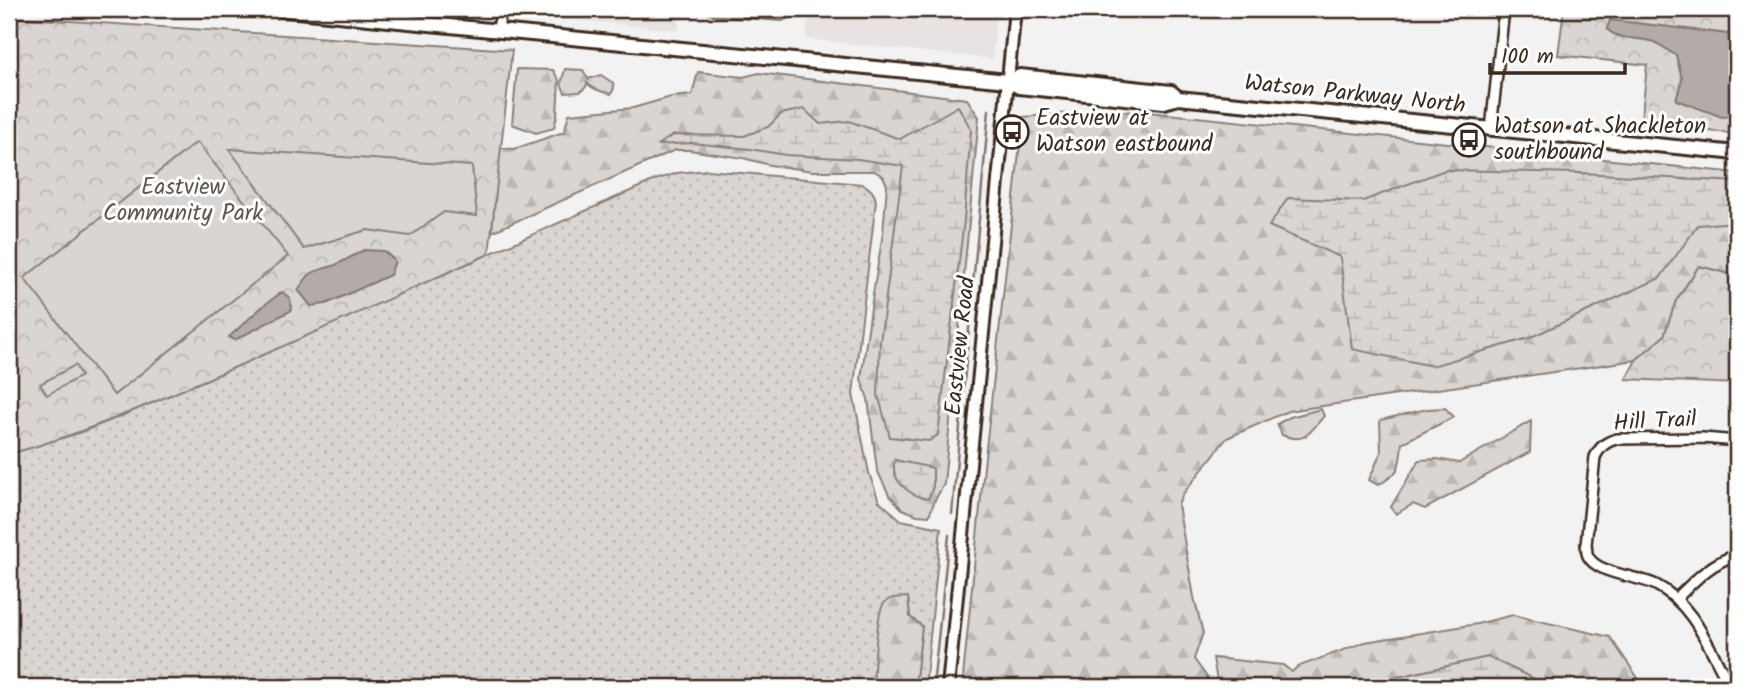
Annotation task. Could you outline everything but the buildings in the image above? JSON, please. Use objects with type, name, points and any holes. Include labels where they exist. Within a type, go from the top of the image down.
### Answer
[{"type":"main road","name":"Watson Parkway North","points":[[277,9],[376,13],[498,30],[1008,81],[1019,87],[1164,102],[1178,98],[1737,153]]},
{"type":"street","points":[[498,30],[501,9]]},
{"type":"street","name":"Eastview Road","points":[[948,687],[1015,9]]},
{"type":"street","points":[[1492,129],[1504,9]]},
{"type":"street","name":"Hill Trail","points":[[1734,687],[1727,680],[1696,623],[1677,598],[1654,584],[1602,569],[1588,556],[1586,545],[1595,457],[1602,446],[1617,439],[1703,438],[1737,441]]},
{"type":"street","points":[[1677,598],[1710,567],[1737,555]]},
{"type":"shaded area","points":[[514,9],[680,9],[678,30],[514,14]]},
{"type":"shaded area","points":[[698,9],[793,9],[791,17],[782,21],[715,16]]},
{"type":"shaded area","points":[[809,9],[997,9],[992,59],[806,39]]},
{"type":"shaded area","points":[[1610,20],[1737,35],[1737,115],[1722,117],[1676,100],[1682,79],[1676,55],[1659,44],[1612,33],[1607,29]]},
{"type":"shaded area","points":[[364,250],[384,251],[395,261],[390,275],[326,304],[311,306],[298,290],[312,273]]},
{"type":"shaded area","points":[[282,292],[290,298],[292,310],[235,340],[229,337],[263,306]]},
{"type":"green space","points":[[1564,9],[1737,9],[1737,134],[1641,124],[1647,65],[1558,55]]},
{"type":"green space","name":"Eastview Community Park","points":[[9,17],[512,50],[489,254],[128,413],[57,440],[9,454]]},
{"type":"green space","points":[[517,69],[553,70],[559,80],[554,128],[536,133],[512,124]]},
{"type":"green space","points":[[565,69],[583,70],[588,79],[601,75],[613,83],[614,88],[611,94],[594,89],[587,83],[580,92],[565,93],[561,84]]},
{"type":"green space","points":[[698,72],[743,77],[759,73],[967,99],[979,117],[944,484],[929,516],[902,509],[889,495],[877,470],[868,399],[861,379],[883,233],[887,185],[883,176],[874,171],[813,171],[743,158],[675,150],[492,232],[499,148],[514,149],[564,132],[569,114],[633,108],[671,97],[692,95]]},
{"type":"green space","points":[[958,106],[971,129],[964,220],[938,435],[929,441],[890,437],[878,395],[880,342],[903,166],[692,143],[657,145],[674,135],[744,136],[768,127],[781,114],[804,109],[820,124],[849,121],[900,139]]},
{"type":"green space","points":[[1098,111],[1148,112],[1737,173],[1737,276],[1699,266],[1676,301],[1664,336],[1636,360],[1288,411],[1227,438],[1183,494],[1178,505],[1203,633],[1194,659],[1213,687],[962,687],[1023,117]]},
{"type":"green space","points":[[197,142],[288,256],[114,395],[24,278]]},
{"type":"green space","points":[[229,149],[472,166],[477,216],[444,212],[410,236],[367,230],[304,249]]},
{"type":"green space","points":[[708,170],[862,184],[874,195],[876,201],[853,394],[869,473],[879,501],[901,520],[941,528],[925,687],[915,687],[922,626],[910,617],[908,598],[879,622],[873,687],[9,687],[9,454],[109,421],[655,180],[677,173]]},
{"type":"green space","points":[[1445,170],[1581,173],[1737,182],[1737,222],[1698,225],[1660,278],[1529,338],[1432,366],[1352,349],[1340,257],[1269,226],[1288,198],[1363,201]]},
{"type":"green space","points":[[1699,266],[1737,276],[1737,384],[1626,379],[1636,360],[1664,336],[1676,301]]},
{"type":"green space","points":[[75,365],[81,376],[47,395],[40,384]]},
{"type":"green space","points":[[1445,408],[1454,417],[1402,443],[1398,469],[1391,477],[1378,485],[1369,480],[1381,452],[1380,420],[1427,409]]},
{"type":"green space","points":[[1321,409],[1324,416],[1306,435],[1297,438],[1282,435],[1277,424],[1290,417]]},
{"type":"green space","points":[[1531,421],[1530,452],[1425,509],[1413,504],[1396,514],[1391,507],[1419,460],[1437,459],[1459,463]]},
{"type":"green space","points":[[895,460],[933,468],[933,487],[928,499],[902,486],[895,474]]},
{"type":"green space","points":[[908,597],[910,617],[922,626],[915,687],[873,687],[876,644],[883,605],[894,598]]},
{"type":"green space","points":[[1513,615],[1610,637],[1644,687],[1551,687],[1488,657],[1353,687],[1218,687],[1213,658],[1283,665],[1292,672],[1297,667],[1365,642],[1477,624]]},
{"type":"green space","points":[[1488,657],[1551,687],[1353,687]]},
{"type":"waterway","points":[[952,514],[989,110]]},
{"type":"waterway","points":[[933,687],[949,535]]},
{"type":"place","name":"Eastview at Watson eastbound","points":[[1012,132]]},
{"type":"place","name":"Watson at Shackleton southbound","points":[[1469,140]]}]
